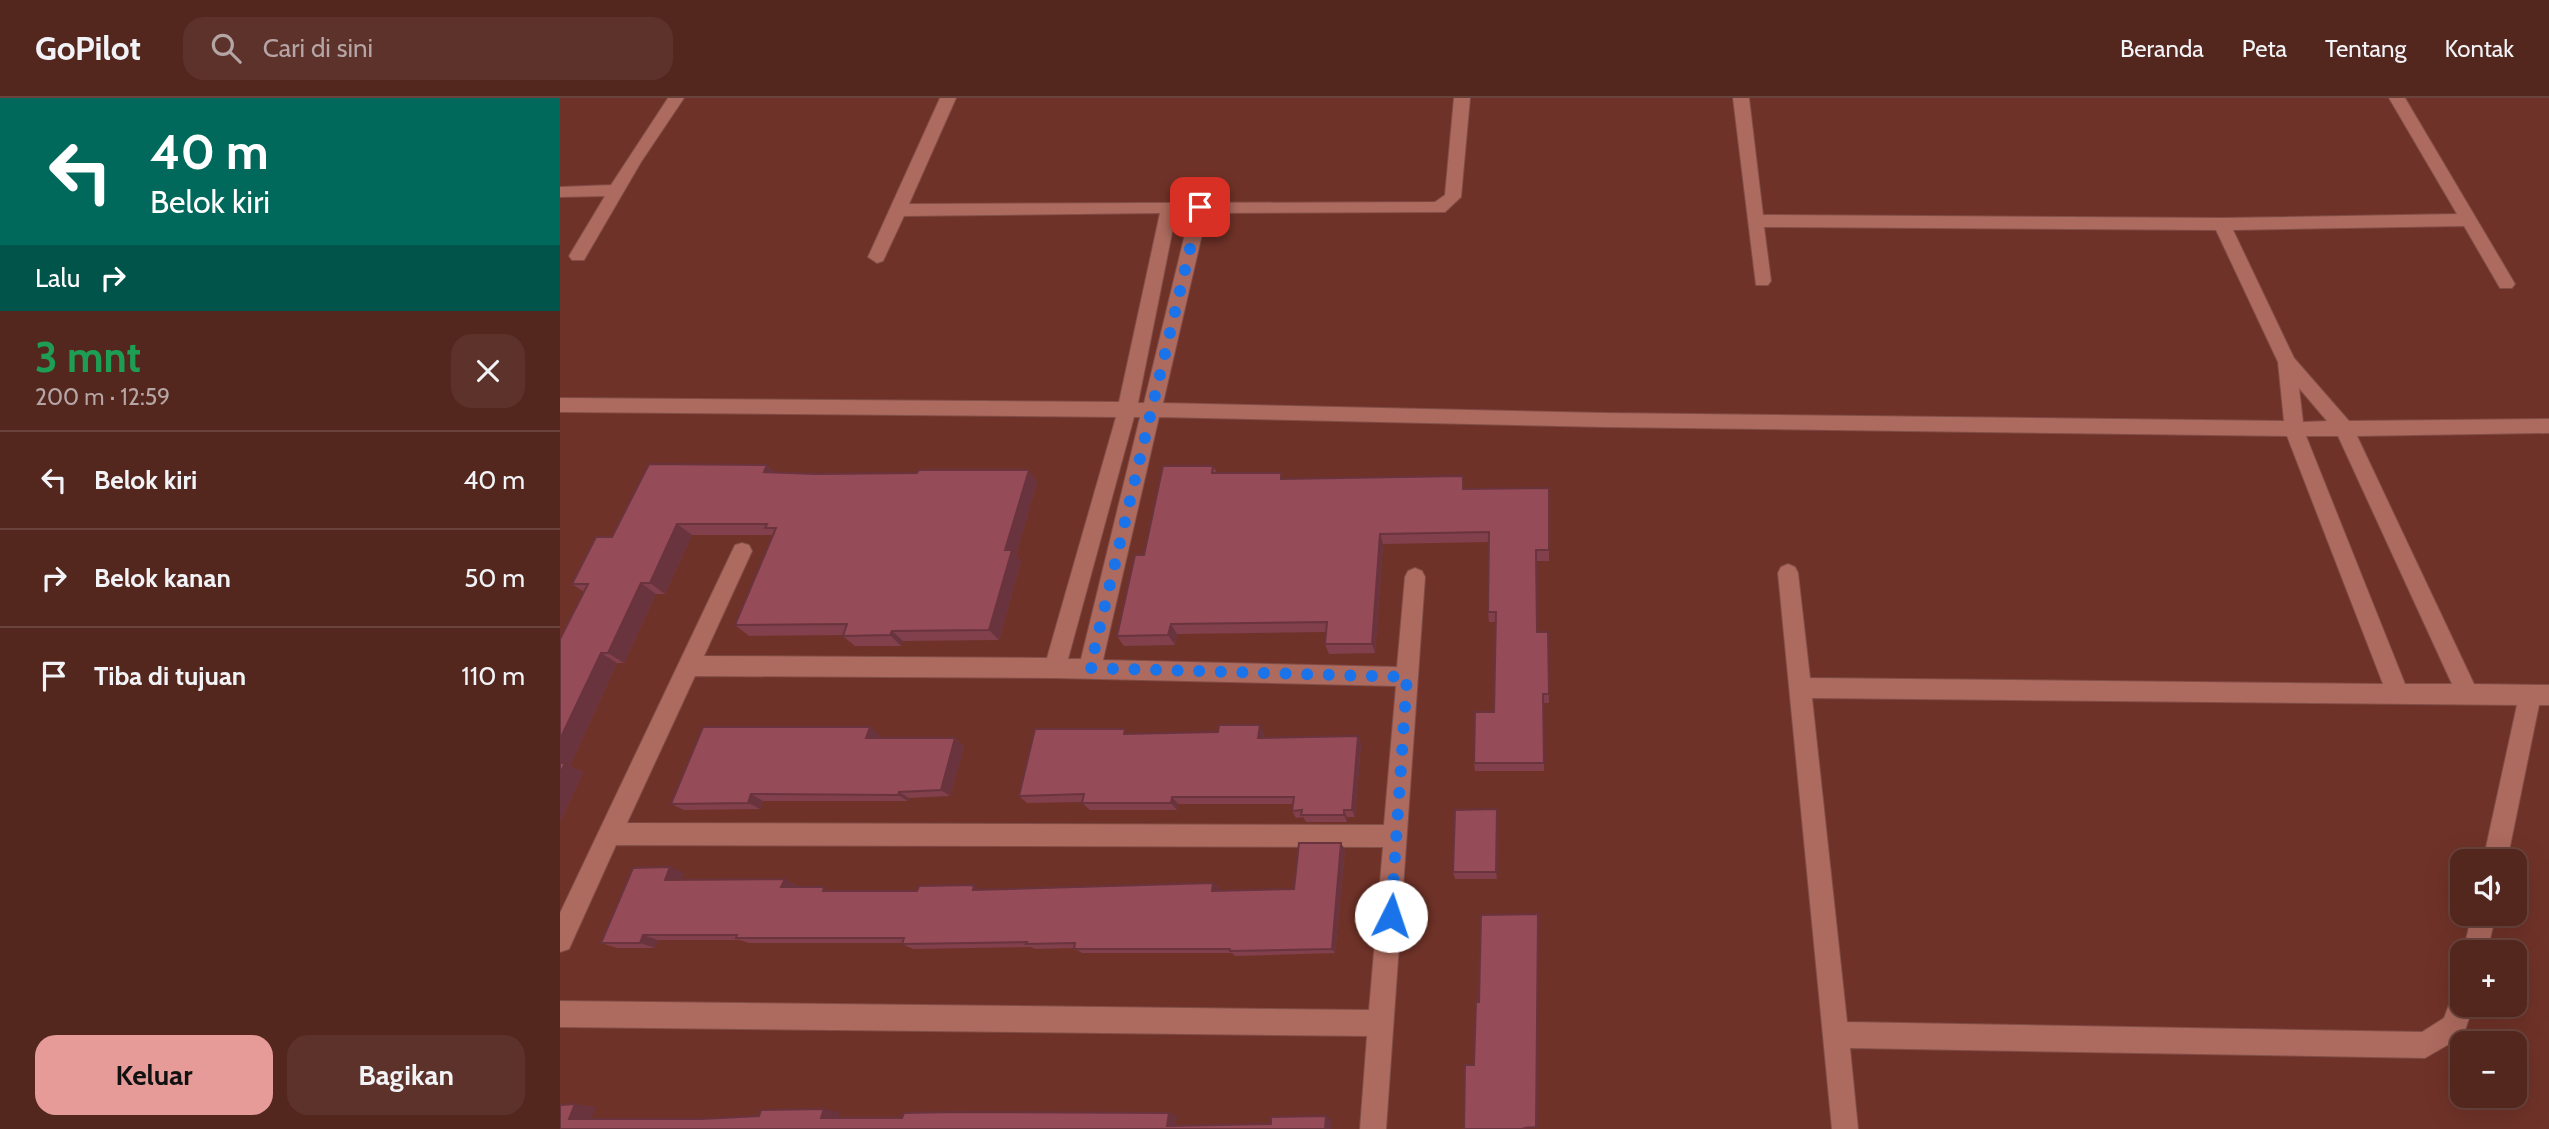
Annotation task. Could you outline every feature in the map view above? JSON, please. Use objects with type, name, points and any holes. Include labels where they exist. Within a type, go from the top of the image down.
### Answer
[{"type":"street","points":[[578,256],[616,190],[676,98]]},
{"type":"street","points":[[877,257],[948,98]]},
{"type":"street","points":[[899,210],[1439,208],[1453,197],[1462,98]]},
{"type":"street","points":[[1741,98],[1762,281]]},
{"type":"street","points":[[2397,98],[2506,284]]},
{"type":"street","points":[[560,191],[616,190]]},
{"type":"street","points":[[1090,668],[1200,207]]},
{"type":"street","points":[[1055,668],[1126,410],[1169,209]]},
{"type":"street","points":[[1756,221],[2222,224],[2468,220]]},
{"type":"street","points":[[2222,224],[2287,362],[2344,428],[2467,694]]},
{"type":"street","points":[[2287,362],[2294,429],[2398,693]]},
{"type":"street","points":[[560,405],[1153,410],[1591,420],[2294,429],[2549,426]]},
{"type":"street","points":[[560,940],[742,551]]},
{"type":"street","points":[[1788,573],[1845,1129]]},
{"type":"street","points":[[1373,1129],[1415,577]]},
{"type":"street","points":[[689,666],[1090,668],[1407,677]]},
{"type":"street","points":[[1799,688],[2540,695],[2498,849]]},
{"type":"street","points":[[610,834],[1396,836]]},
{"type":"street","points":[[560,1014],[1382,1023]]},
{"type":"street","points":[[1835,1035],[2425,1045],[2454,1027],[2457,1017]]},
{"type":"building","points":[[649,464],[767,465],[764,472],[815,474],[1029,470],[1005,550],[1012,550],[989,630],[892,631],[890,635],[843,636],[847,624],[735,625],[776,528],[765,528],[767,524],[677,524],[650,583],[641,583],[608,653],[601,653],[560,739],[560,639],[588,584],[572,584],[596,537],[612,537]]},
{"type":"building","points":[[1163,466],[1213,466],[1212,473],[1281,473],[1281,479],[1463,476],[1463,489],[1549,488],[1549,550],[1536,550],[1537,632],[1548,632],[1549,694],[1543,694],[1544,763],[1474,763],[1475,712],[1494,712],[1496,612],[1488,612],[1489,532],[1380,534],[1372,644],[1325,644],[1327,622],[1171,624],[1168,635],[1117,636],[1135,555],[1144,555]]},
{"type":"building","points":[[1219,725],[1260,725],[1258,738],[1358,736],[1352,810],[1344,810],[1344,815],[1301,815],[1302,810],[1292,811],[1294,797],[1172,797],[1171,803],[1082,803],[1084,794],[1019,796],[1035,729],[1125,729],[1124,734],[1218,732]]},
{"type":"building","points":[[703,727],[870,727],[866,738],[955,738],[941,790],[899,792],[898,795],[751,794],[748,803],[671,804]]},
{"type":"building","points":[[1497,809],[1496,872],[1453,872],[1455,810]]},
{"type":"building","points":[[1299,843],[1341,843],[1332,949],[1074,949],[1075,943],[902,944],[904,938],[736,938],[737,935],[643,935],[640,943],[601,943],[633,868],[670,867],[665,880],[785,879],[781,887],[824,887],[823,891],[917,891],[919,886],[974,885],[973,890],[1213,883],[1212,891],[1294,889]]},
{"type":"building","points":[[1538,914],[1536,1127],[1464,1129],[1465,1065],[1474,1065],[1481,915]]},
{"type":"building","points":[[575,1104],[569,1119],[701,1119],[759,1116],[761,1110],[824,1109],[821,1118],[902,1118],[904,1113],[956,1112],[1169,1113],[1167,1126],[1271,1124],[1271,1117],[1326,1116],[1325,1129],[560,1129],[560,1105]]},
{"type":"route","points":[[1200,207],[1090,668],[1407,677],[1391,916]]}]
